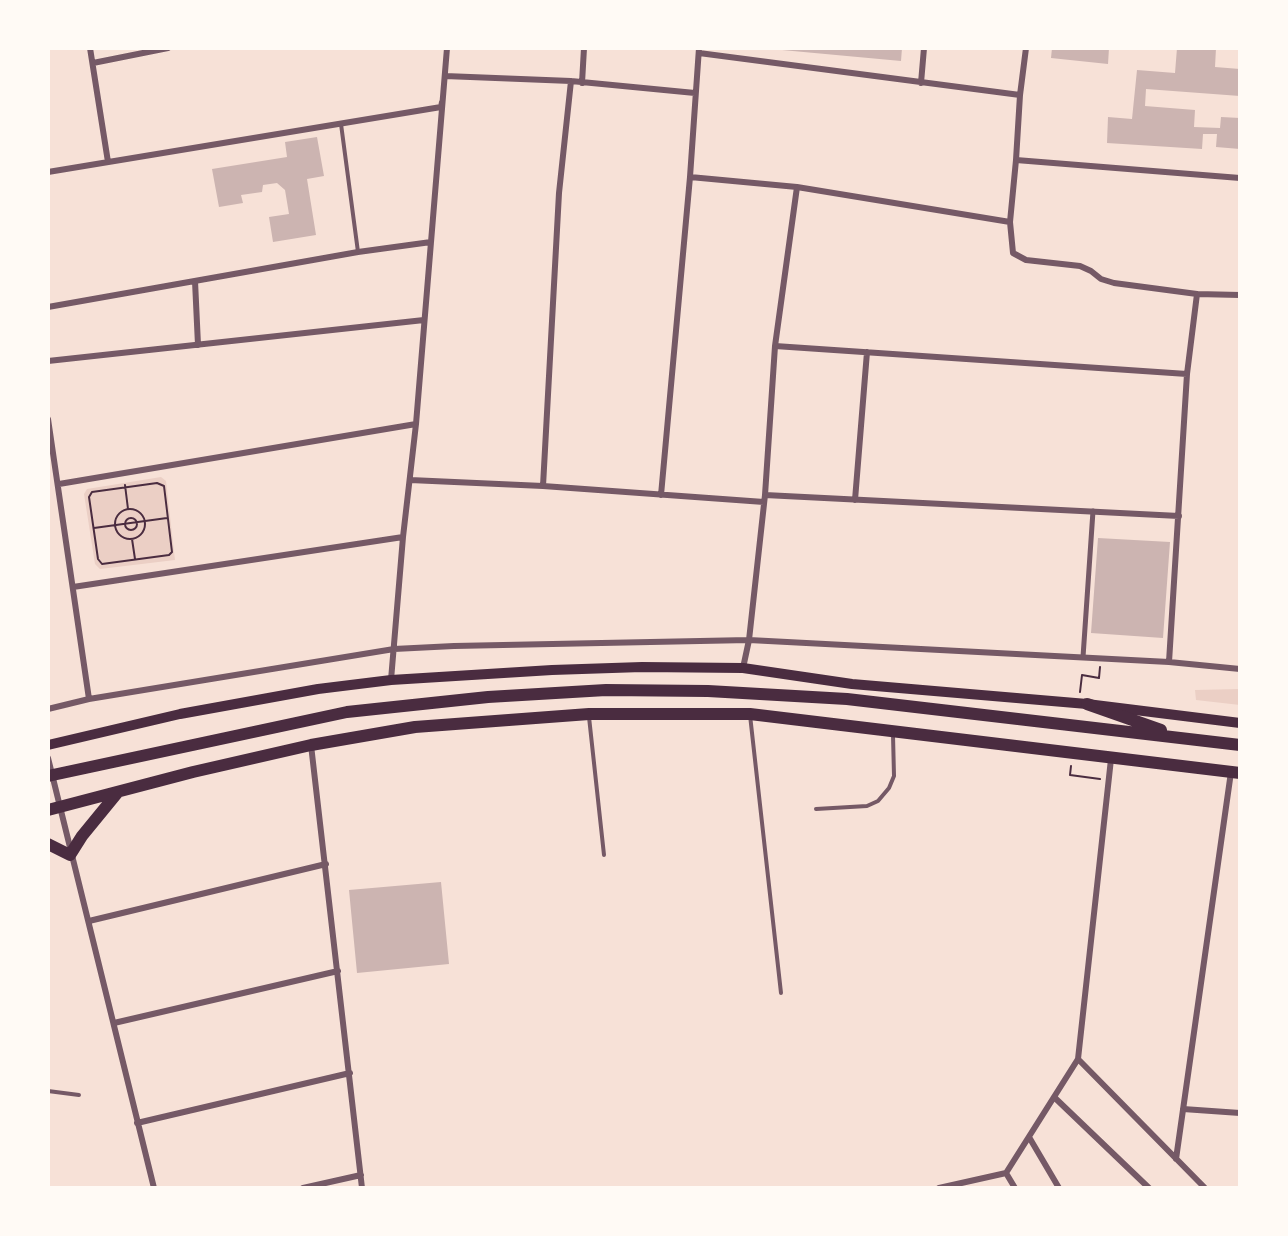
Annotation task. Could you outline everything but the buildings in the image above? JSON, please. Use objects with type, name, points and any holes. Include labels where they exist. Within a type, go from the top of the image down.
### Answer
[{"type":"highway","points":[[50,776],[347,712],[488,697],[606,690],[708,691],[847,699],[1240,745]]},
{"type":"highway","points":[[1087,704],[1194,739]]},
{"type":"highway","points":[[54,808],[311,745],[415,728],[589,714],[750,714],[1236,773]]},
{"type":"highway","points":[[48,844],[70,855],[82,836],[118,792]]},
{"type":"main road","points":[[48,745],[180,714],[318,689],[391,680],[642,667],[743,668],[852,684],[1087,704],[1240,723]]},
{"type":"street","points":[[90,48],[108,162]]},
{"type":"street","points":[[93,63],[168,48]]},
{"type":"street","points":[[391,680],[403,537],[416,424],[447,48]]},
{"type":"street","points":[[582,83],[584,48]]},
{"type":"street","points":[[921,83],[924,48]]},
{"type":"street","points":[[1026,48],[1010,222],[1013,253],[1026,260],[1080,266],[1101,279],[1114,283],[1197,294],[1240,295]]},
{"type":"street","points":[[661,495],[699,51],[1020,95]]},
{"type":"street","points":[[445,76],[571,81],[695,93]]},
{"type":"street","points":[[543,486],[559,193],[571,81]]},
{"type":"street","points":[[48,172],[441,107],[443,96]]},
{"type":"street","points":[[1016,160],[1240,178]]},
{"type":"street","points":[[690,177],[797,187],[1010,222]]},
{"type":"street","points":[[743,668],[749,640],[764,499],[775,346],[797,187]]},
{"type":"street","points":[[48,307],[358,252],[431,242]]},
{"type":"street","points":[[195,281],[198,345]]},
{"type":"street","points":[[1169,662],[1186,374],[1197,294]]},
{"type":"street","points":[[48,361],[424,320]]},
{"type":"street","points":[[775,346],[1186,374]]},
{"type":"street","points":[[855,500],[867,352]]},
{"type":"street","points":[[48,419],[89,699]]},
{"type":"street","points":[[59,484],[416,424]]},
{"type":"street","points":[[410,480],[543,486],[661,495],[855,500],[1179,516]]},
{"type":"street","points":[[1083,657],[1093,511]]},
{"type":"street","points":[[73,586],[403,537]]},
{"type":"street","points":[[48,709],[89,699],[394,649],[453,646],[749,640],[1169,662],[1240,669]]},
{"type":"street","points":[[311,745],[362,1188]]},
{"type":"street","points":[[48,758],[54,808],[89,921],[154,1188]]},
{"type":"street","points":[[939,1188],[964,1185],[1006,1173],[1078,1059],[1112,759]]},
{"type":"street","points":[[1176,1159],[1236,773]]},
{"type":"street","points":[[89,921],[326,864]]},
{"type":"street","points":[[114,1023],[338,970]]},
{"type":"street","points":[[1078,1059],[1205,1188]]},
{"type":"street","points":[[137,1123],[350,1073]]},
{"type":"street","points":[[1054,1096],[1149,1188]]},
{"type":"street","points":[[1183,1109],[1240,1113]]},
{"type":"street","points":[[1029,1137],[1059,1188]]},
{"type":"street","points":[[1006,1173],[1015,1188]]},
{"type":"street","points":[[303,1188],[361,1175]]},
{"type":"lane","points":[[340,124],[358,252]]},
{"type":"lane","points":[[589,714],[604,855]]},
{"type":"lane","points":[[750,714],[782,993]]},
{"type":"lane","points":[[816,809],[867,806],[878,801],[889,788],[894,776],[893,731]]},
{"type":"lane","points":[[48,1091],[79,1095]]},
{"type":"path","points":[[123,473],[128,509]]},
{"type":"path","points":[[157,483],[164,486],[167,518],[172,552],[169,555],[102,564],[98,559],[89,497],[92,492],[157,483]]},
{"type":"path","points":[[128,509],[137,511],[144,517],[145,522],[140,535],[132,539],[122,536],[116,525],[119,514],[128,509]]},
{"type":"path","points":[[125,524],[127,519],[131,518],[136,523]]},
{"type":"path","points":[[94,528],[167,518]]},
{"type":"path","points":[[125,524],[131,530],[135,528],[136,523]]},
{"type":"path","points":[[132,539],[135,560]]},
{"type":"path","points":[[1082,675],[1099,678]]},
{"type":"path","points":[[1070,776],[1109,780]]},
{"type":"shaded area","points":[[161,477],[166,481],[175,560],[100,569],[95,564],[84,494],[87,489]]},
{"type":"shaded area","points":[[1240,689],[1240,705],[1196,700],[1195,690]]}]
